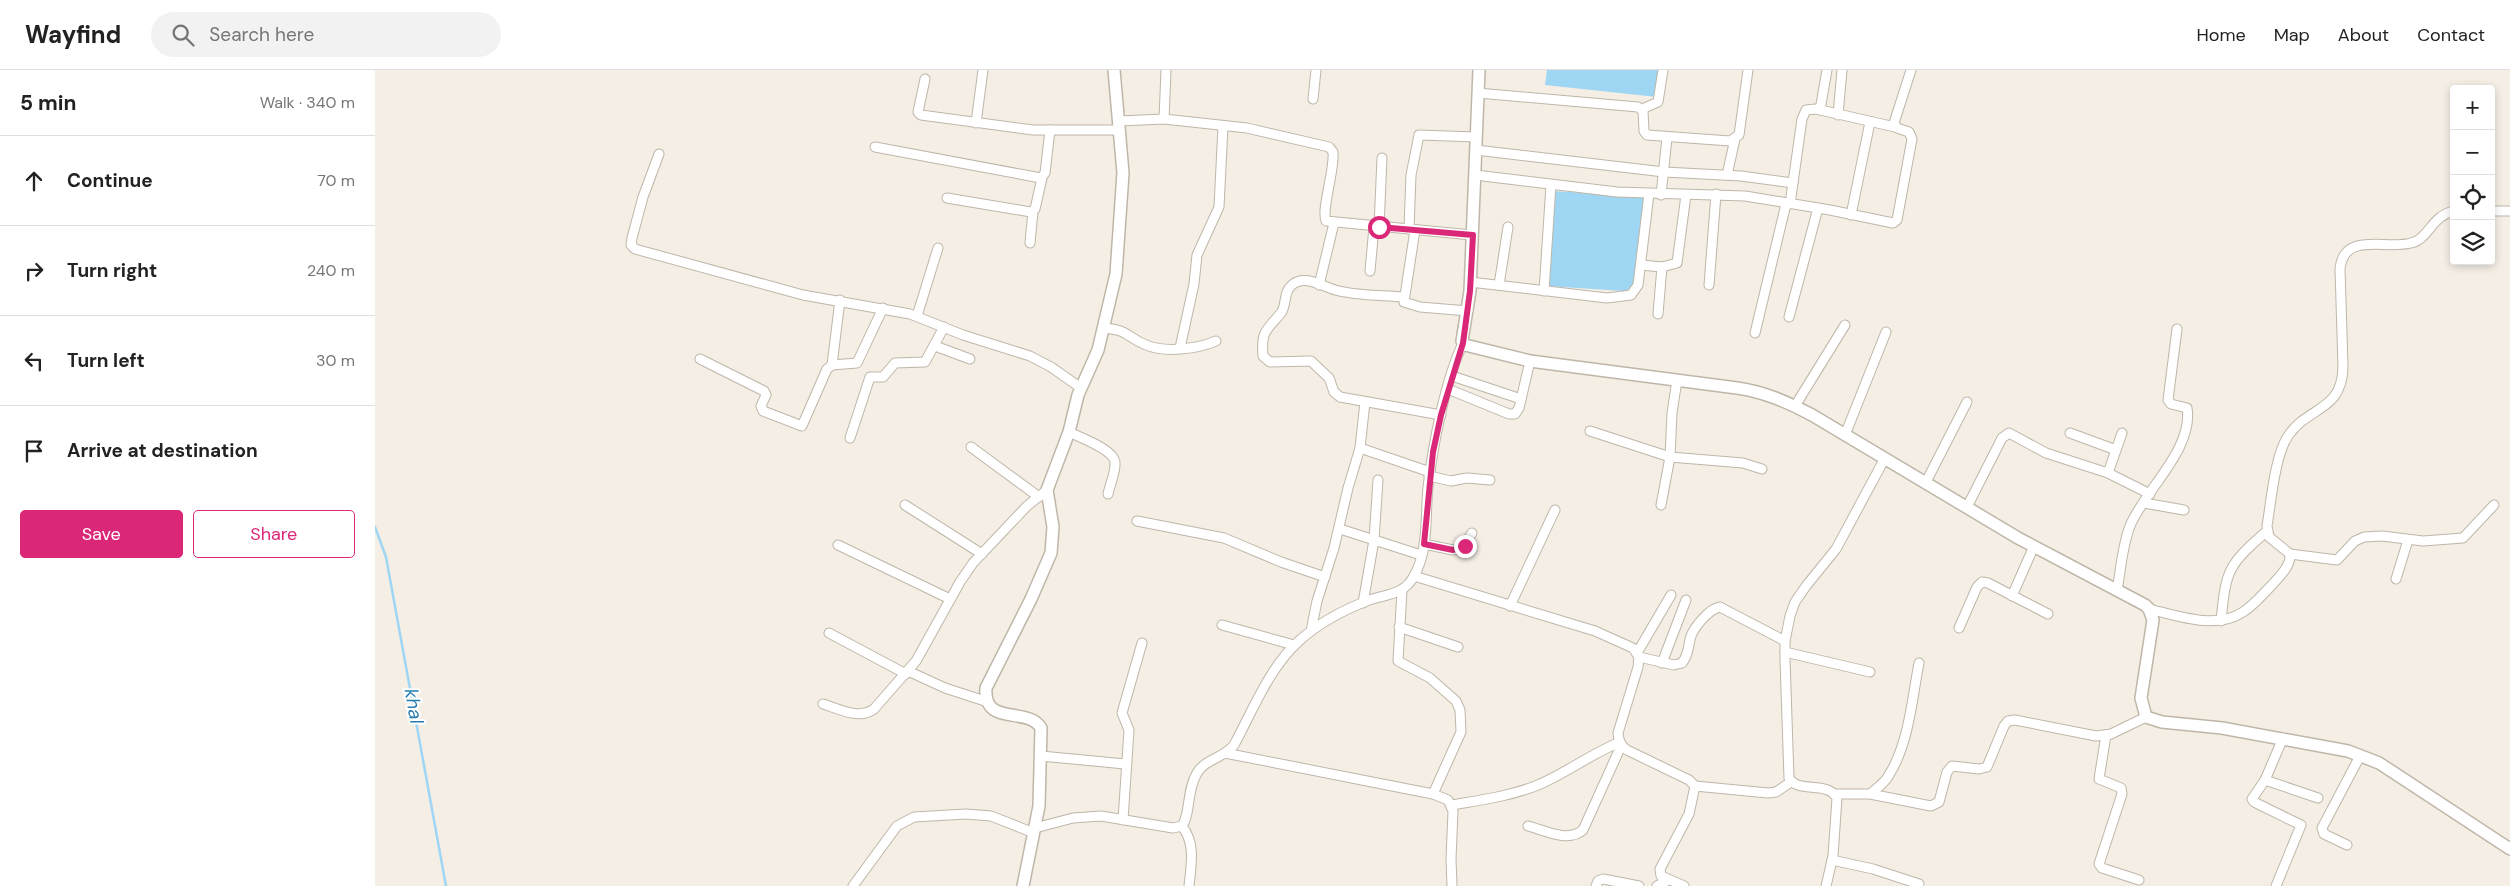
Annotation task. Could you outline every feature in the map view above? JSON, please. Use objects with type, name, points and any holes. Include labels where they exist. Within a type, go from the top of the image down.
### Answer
[{"type":"street","points":[[976,123],[983,70]]},
{"type":"street","points":[[823,704],[855,714],[869,713],[907,672],[925,646],[966,573],[982,554],[1043,493],[1069,432],[1081,388],[1093,363],[1103,328],[1119,246],[1123,173],[1114,70]]},
{"type":"street","points":[[1164,119],[1166,70]]},
{"type":"street","points":[[1313,99],[1316,70]]},
{"type":"street","points":[[1182,826],[1186,818],[1189,788],[1198,772],[1206,763],[1234,745],[1279,664],[1295,645],[1311,631],[1363,603],[1402,590],[1415,576],[1424,544],[1430,474],[1441,415],[1463,343],[1468,311],[1473,235],[1479,70]]},
{"type":"street","points":[[1478,93],[1642,109],[1658,102],[1663,70]]},
{"type":"street","points":[[1727,175],[1735,139],[1739,132],[1748,70]]},
{"type":"street","points":[[1820,110],[1827,70]]},
{"type":"street","points":[[1838,114],[1842,70]]},
{"type":"street","points":[[1895,127],[1894,121],[1911,70]]},
{"type":"street","points":[[925,79],[919,114],[976,123],[1050,130],[1119,126],[1164,119],[1265,130],[1331,148],[1334,155],[1324,216],[1326,221],[1473,235]]},
{"type":"street","points":[[1642,109],[1644,133],[1667,138],[1730,141],[1735,139]]},
{"type":"street","points":[[1475,175],[1551,185],[1661,195],[1716,194],[1745,196],[1788,204],[1851,214],[1893,223],[1897,220],[1912,139],[1909,132],[1820,110],[1806,110],[1803,115],[1793,183],[1788,204],[1755,333]]},
{"type":"street","points":[[1851,214],[1870,122]]},
{"type":"street","points":[[1180,348],[1197,255],[1219,207],[1223,126]]},
{"type":"street","points":[[1030,243],[1033,211],[1047,163],[1050,130]]},
{"type":"street","points":[[1468,311],[1412,306],[1405,302],[1404,297],[1412,230],[1411,175],[1419,135],[1476,137]]},
{"type":"street","points":[[1661,195],[1667,138]]},
{"type":"street","points":[[875,147],[1042,178]]},
{"type":"street","points":[[1476,150],[1664,172],[1727,175],[1793,183]]},
{"type":"street","points":[[659,154],[641,204],[631,242],[633,248],[803,294],[917,316],[975,339],[1030,356],[1051,367],[1081,388]]},
{"type":"street","points":[[1370,271],[1382,158]]},
{"type":"street","points":[[1544,291],[1551,185]]},
{"type":"street","points":[[1470,282],[1607,298],[1628,297],[1636,290],[1641,265],[1649,194]]},
{"type":"street","points":[[1641,265],[1662,267],[1675,265],[1679,260],[1686,194]]},
{"type":"street","points":[[1709,286],[1716,194]]},
{"type":"street","points":[[947,198],[1023,212],[1033,211]]},
{"type":"street","points":[[1789,317],[1818,208]]},
{"type":"street","points":[[2495,210],[2510,211]]},
{"type":"street","points":[[2450,213],[2439,217],[2423,236],[2412,243],[2359,246],[2348,249],[2343,256],[2340,269],[2343,367],[2341,382],[2333,399],[2293,429],[2284,444],[2267,531],[2269,537],[2290,554],[2334,560],[2339,558],[2359,538],[2373,536],[2423,542],[2463,538],[2494,505]]},
{"type":"street","points":[[1319,285],[1334,223]]},
{"type":"street","points":[[1499,286],[1508,227]]},
{"type":"street","points":[[917,316],[937,248]]},
{"type":"street","points":[[1658,314],[1662,267]]},
{"type":"street","points":[[1404,297],[1356,293],[1299,280],[1290,286],[1282,310],[1263,333],[1263,356],[1270,362],[1311,361],[1329,378],[1335,394],[1365,402],[1441,415]]},
{"type":"street","points":[[832,365],[840,300]]},
{"type":"street","points":[[700,359],[764,391],[766,395],[762,404],[763,411],[799,426],[803,425],[827,369],[832,365],[853,365],[857,363],[883,308]]},
{"type":"street","points":[[1795,406],[1845,326]]},
{"type":"street","points":[[850,438],[870,377],[883,377],[895,363],[925,362],[944,327]]},
{"type":"street","points":[[1103,328],[1124,330],[1149,346],[1180,348],[1203,346],[1216,341]]},
{"type":"street","points":[[2117,590],[2129,529],[2169,465],[2187,426],[2187,408],[2171,404],[2169,400],[2177,329]]},
{"type":"street","points":[[1845,435],[1886,332]]},
{"type":"street","points":[[1463,343],[1469,347],[1530,361],[1754,390],[1774,396],[1795,406],[2035,546],[2149,609],[2187,618],[2221,621],[2233,618],[2252,606],[2280,576],[2288,564],[2290,554]]},
{"type":"street","points":[[935,346],[969,359]]},
{"type":"street","points":[[1448,390],[1509,414],[1518,411],[1530,361]]},
{"type":"street","points":[[1452,376],[1521,399]]},
{"type":"street","points":[[1661,506],[1669,458],[1672,413],[1677,380]]},
{"type":"street","points":[[1311,631],[1317,601],[1340,529],[1348,488],[1360,448],[1365,402]]},
{"type":"street","points":[[1926,482],[1967,402]]},
{"type":"street","points":[[1590,431],[1669,458],[1743,463],[1762,470]]},
{"type":"street","points":[[1069,432],[1107,450],[1113,457],[1115,465],[1108,494]]},
{"type":"street","points":[[2070,433],[2116,450]]},
{"type":"street","points":[[2108,473],[2122,433]]},
{"type":"street","points":[[1967,507],[2002,438],[2007,434],[2012,434],[2053,456],[2108,473],[2150,494]]},
{"type":"street","points":[[971,447],[1043,493],[1054,536],[1051,553],[1031,599],[986,688],[988,702]]},
{"type":"street","points":[[1360,448],[1451,481],[1467,478],[1490,480]]},
{"type":"street","points":[[1791,782],[1788,773],[1786,745],[1785,641],[1795,602],[1836,549],[1885,458]]},
{"type":"street","points":[[1363,603],[1374,540],[1378,480]]},
{"type":"street","points":[[2144,503],[2184,510]]},
{"type":"street","points":[[905,505],[982,554]]},
{"type":"street","points":[[1510,606],[1555,510]]},
{"type":"street","points":[[1137,522],[1216,536],[1325,577]]},
{"type":"street","points":[[1340,529],[1421,555]]},
{"type":"street","points":[[2221,621],[2224,583],[2229,569],[2241,554],[2267,531]]},
{"type":"street","points":[[1424,544],[1453,550],[1462,549],[1472,533]]},
{"type":"street","points":[[2396,579],[2408,540]]},
{"type":"street","points":[[838,545],[950,599]]},
{"type":"street","points":[[2011,596],[2035,546]]},
{"type":"street","points":[[1415,576],[1595,631],[1625,643],[1638,655],[1662,663],[1678,665],[1685,661],[1692,634],[1712,610],[1720,607],[1785,641]]},
{"type":"street","points":[[1959,628],[1979,584],[1988,583],[2049,614]]},
{"type":"street","points":[[1402,590],[1397,652],[1400,664],[1430,678],[1456,702],[1461,716],[1461,732],[1433,794]]},
{"type":"street","points":[[1528,826],[1564,836],[1579,833],[1583,830],[1620,744],[1618,733],[1638,667],[1638,655],[1671,595]]},
{"type":"street","points":[[1662,663],[1686,600]]},
{"type":"street","points":[[2146,717],[2141,698],[2152,628],[2149,609]]},
{"type":"street","points":[[1223,625],[1295,645]]},
{"type":"street","points":[[1399,627],[1459,647]]},
{"type":"street","points":[[829,633],[907,672],[945,688],[988,702],[998,712],[1032,720],[1039,725],[1042,739],[1039,806],[1023,886]]},
{"type":"street","points":[[1123,820],[1126,788],[1125,764],[1129,730],[1122,713],[1142,643]]},
{"type":"street","points":[[1785,652],[1870,672]]},
{"type":"street","points":[[1870,794],[1889,776],[1898,756],[1905,735],[1919,663]]},
{"type":"street","points":[[1225,752],[1433,794],[1452,805],[1505,795],[1539,784],[1602,749],[1620,744],[1689,780],[1695,786],[1768,793],[1776,792],[1791,782],[1827,789],[1835,794],[1870,794],[1924,806],[1936,805],[1941,798],[1949,768],[1957,766],[1987,767],[2004,726],[2011,720],[2080,735],[2106,735],[2146,717],[2162,722],[2222,728],[2325,745],[2360,756],[2379,763],[2510,849]]},
{"type":"street","points":[[2106,735],[2099,779],[2121,788],[2122,794],[2099,864],[2102,868],[2139,880]]},
{"type":"street","points":[[2276,886],[2301,825],[2253,801],[2252,797],[2265,780],[2283,738]]},
{"type":"street","points":[[1041,756],[1125,764]]},
{"type":"street","points":[[2347,845],[2324,834],[2322,828],[2360,756]]},
{"type":"street","points":[[2265,780],[2318,798]]},
{"type":"street","points":[[1684,886],[1661,876],[1660,870],[1689,814],[1695,786]]},
{"type":"street","points":[[1829,885],[1838,804],[1835,794]]},
{"type":"street","points":[[1452,805],[1452,886]]},
{"type":"street","points":[[853,886],[897,826],[914,817],[985,815],[1002,818],[1034,830],[1088,816],[1101,816],[1173,828],[1182,826]]},
{"type":"street","points":[[1182,826],[1189,834],[1192,844],[1189,886]]},
{"type":"street","points":[[1832,860],[1873,869],[1919,884]]},
{"type":"street","points":[[1596,886],[1598,880],[1607,879],[1639,886]]},
{"type":"street","points":[[1657,886],[1669,880]]},
{"type":"water","points":[[1547,70],[1660,70],[1657,97],[1545,85]]},
{"type":"water","points":[[1552,191],[1644,196],[1638,292],[1547,286]]},
{"type":"waterway","name":"khal","points":[[375,527],[386,557],[446,886]]},
{"type":"route","points":[[1379,227],[1473,235],[1470,291],[1463,343],[1441,415],[1433,452],[1424,544],[1453,550],[1462,549],[1465,546]]}]
